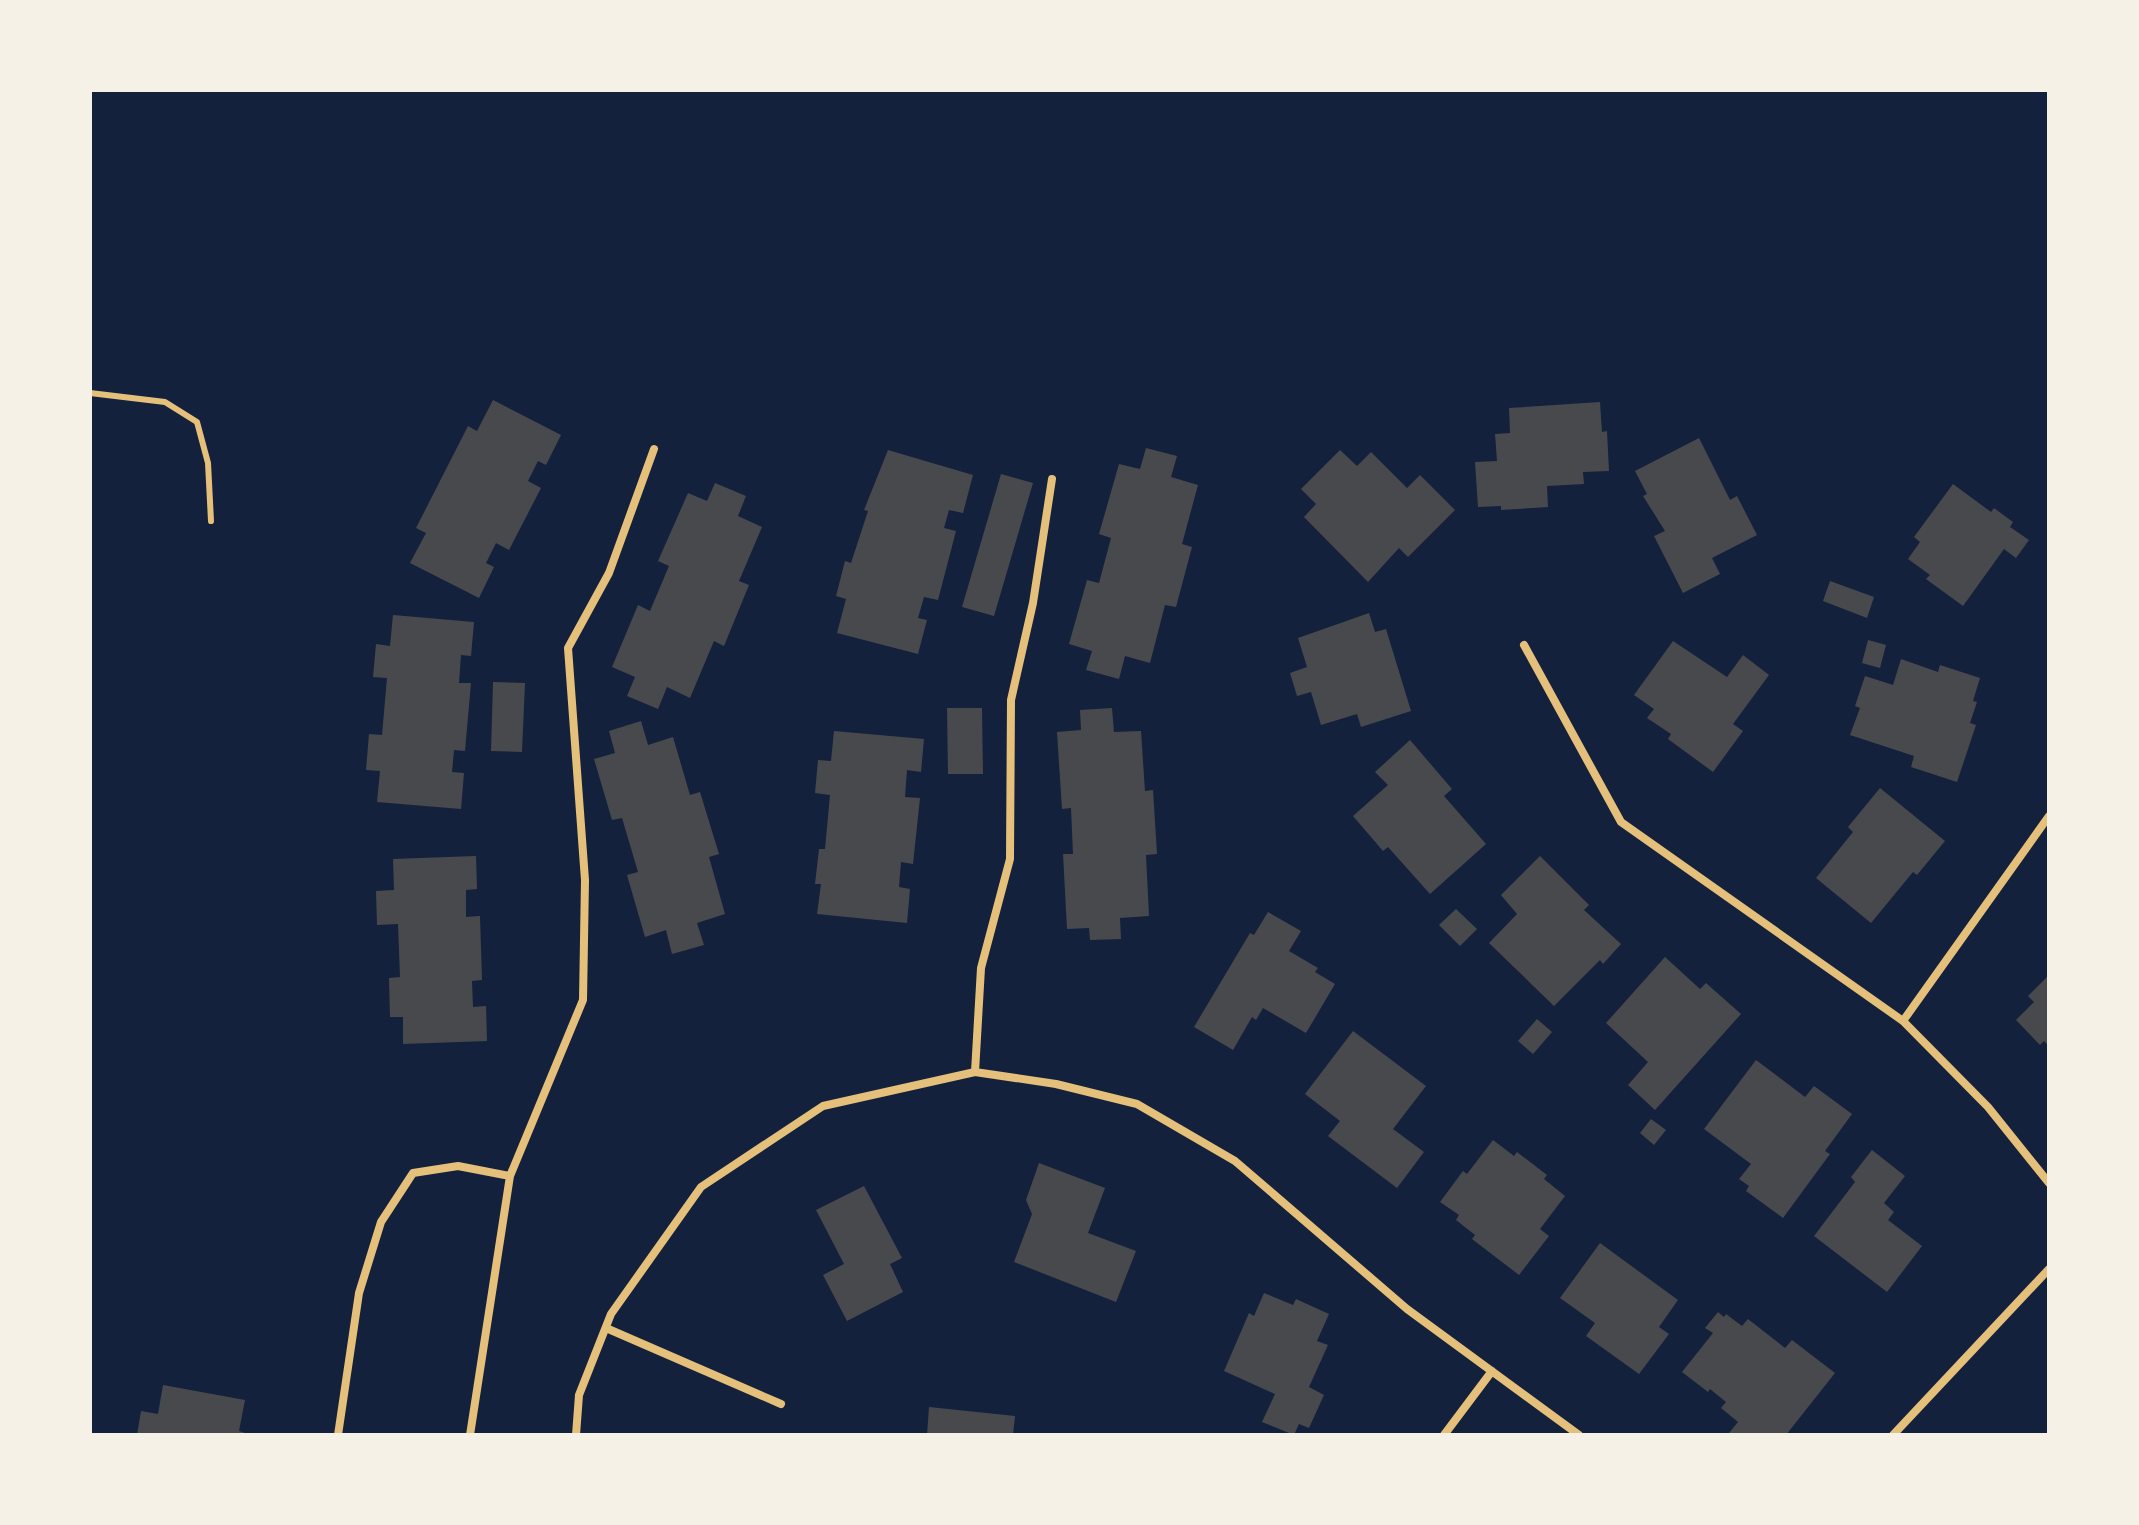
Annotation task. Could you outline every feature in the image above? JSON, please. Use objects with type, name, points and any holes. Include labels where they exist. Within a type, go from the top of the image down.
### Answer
[{"type":"street","points":[[470,1435],[510,1176],[583,1000],[585,880],[568,648],[609,573],[654,449]]},
{"type":"street","points":[[975,1072],[981,968],[1010,859],[1011,700],[1033,603],[1052,479]]},
{"type":"street","points":[[1524,645],[1621,822],[1903,1021],[1988,1107],[2049,1183]]},
{"type":"street","points":[[1903,1021],[2049,816]]},
{"type":"street","points":[[576,1435],[579,1395],[611,1314],[701,1187],[823,1106],[975,1072],[1056,1084],[1137,1104],[1235,1161],[1407,1309],[1579,1435]]},
{"type":"street","points":[[338,1435],[359,1293],[381,1222],[413,1173],[458,1166],[510,1176]]},
{"type":"street","points":[[1893,1435],[2049,1269]]},
{"type":"street","points":[[606,1328],[781,1404]]},
{"type":"street","points":[[1444,1435],[1492,1371]]},
{"type":"lane","points":[[90,393],[165,402],[197,422],[208,463],[211,521]]},
{"type":"building","points":[[493,400],[561,435],[546,465],[538,461],[528,481],[541,488],[509,550],[496,543],[486,563],[494,567],[479,598],[410,563],[426,533],[416,528],[468,426],[477,431]]},
{"type":"building","points":[[1600,402],[1602,432],[1607,431],[1609,471],[1583,472],[1584,484],[1547,486],[1548,507],[1501,510],[1501,506],[1478,507],[1475,462],[1497,461],[1495,434],[1510,433],[1509,408]]},
{"type":"building","points":[[1699,438],[1730,500],[1737,496],[1757,535],[1712,558],[1720,574],[1683,593],[1654,536],[1665,531],[1643,496],[1647,494],[1635,471]]},
{"type":"building","points":[[1146,448],[1177,456],[1171,477],[1198,485],[1182,544],[1192,547],[1176,607],[1165,605],[1150,663],[1125,656],[1119,679],[1086,670],[1092,651],[1069,644],[1087,580],[1099,583],[1111,538],[1099,534],[1119,464],[1140,469]]},
{"type":"building","points":[[888,450],[973,475],[963,513],[949,510],[944,528],[956,531],[938,600],[924,597],[918,618],[927,620],[918,654],[837,633],[846,599],[836,596],[845,561],[851,563],[868,511],[864,510]]},
{"type":"building","points":[[1340,450],[1357,466],[1371,452],[1407,488],[1420,475],[1455,510],[1408,557],[1399,548],[1368,582],[1304,517],[1316,504],[1301,489]]},
{"type":"building","points":[[1001,474],[1033,483],[994,616],[962,607]]},
{"type":"building","points":[[715,483],[746,496],[738,516],[762,527],[739,581],[749,585],[724,646],[714,641],[690,698],[667,687],[658,709],[627,696],[635,677],[612,667],[638,605],[650,611],[669,566],[658,561],[688,493],[707,501]]},
{"type":"building","points":[[1953,484],[1991,512],[1994,508],[2013,522],[2010,527],[2029,540],[2016,558],[2004,549],[1963,606],[1926,579],[1930,575],[1908,559],[1920,542],[1914,537]]},
{"type":"building","points":[[1830,581],[1874,597],[1867,618],[1823,601]]},
{"type":"building","points":[[1369,613],[1375,632],[1386,629],[1411,711],[1361,727],[1357,714],[1321,725],[1311,692],[1297,696],[1290,673],[1307,667],[1298,638]]},
{"type":"building","points":[[393,615],[474,622],[471,656],[461,655],[459,683],[471,683],[465,751],[454,750],[452,772],[464,773],[461,809],[377,802],[380,771],[366,770],[369,734],[382,735],[387,678],[373,677],[376,644],[390,646]]},
{"type":"building","points":[[1868,640],[1886,645],[1880,668],[1862,663]]},
{"type":"building","points":[[1673,641],[1727,677],[1743,655],[1769,675],[1733,724],[1743,731],[1713,772],[1668,739],[1671,734],[1647,718],[1654,709],[1634,695]]},
{"type":"building","points":[[1901,659],[1938,672],[1940,665],[1980,678],[1970,723],[1976,725],[1957,782],[1911,767],[1914,756],[1850,735],[1860,708],[1855,706],[1865,676],[1893,685]]},
{"type":"building","points":[[493,682],[525,683],[522,752],[491,751]]},
{"type":"building","points":[[947,708],[982,708],[983,774],[948,774]]},
{"type":"building","points":[[1112,708],[1114,732],[1141,731],[1145,791],[1153,790],[1157,854],[1146,855],[1149,916],[1120,918],[1121,939],[1090,940],[1089,928],[1067,929],[1063,854],[1073,854],[1071,808],[1062,809],[1057,732],[1081,730],[1080,710]]},
{"type":"building","points":[[641,721],[648,745],[673,737],[690,795],[700,792],[719,854],[709,857],[725,914],[697,923],[704,945],[672,954],[666,930],[645,937],[627,875],[638,872],[622,818],[612,820],[594,759],[615,753],[609,731]]},
{"type":"building","points":[[834,731],[924,739],[921,772],[907,770],[905,797],[920,798],[913,864],[901,862],[899,887],[910,889],[907,923],[817,914],[821,884],[815,884],[819,849],[825,849],[830,795],[815,793],[818,760],[831,761]]},
{"type":"building","points":[[1410,740],[1452,789],[1444,796],[1486,844],[1430,894],[1388,847],[1383,851],[1353,816],[1388,785],[1375,772]]},
{"type":"building","points":[[1880,788],[1945,841],[1917,875],[1913,872],[1871,923],[1816,878],[1853,832],[1848,827]]},
{"type":"building","points":[[476,856],[477,889],[466,890],[466,917],[480,916],[482,980],[472,981],[473,1007],[486,1006],[487,1041],[403,1044],[403,1017],[390,1017],[389,978],[400,977],[398,924],[377,925],[376,891],[394,890],[393,859]]},
{"type":"building","points":[[1540,856],[1589,905],[1584,910],[1621,944],[1603,964],[1600,960],[1554,1006],[1489,943],[1517,914],[1501,895]]},
{"type":"building","points":[[1456,909],[1477,929],[1460,946],[1439,925]]},
{"type":"building","points":[[1268,912],[1301,931],[1289,951],[1318,968],[1315,972],[1335,984],[1306,1033],[1263,1008],[1256,1020],[1252,1017],[1233,1050],[1194,1027],[1250,933],[1254,935]]},
{"type":"building","points":[[1665,957],[1700,989],[1706,983],[1741,1014],[1655,1110],[1628,1085],[1648,1062],[1606,1023]]},
{"type":"building","points":[[2049,975],[2049,1046],[2044,1041],[2040,1045],[2016,1020],[2034,1002],[2028,996]]},
{"type":"building","points":[[1537,1019],[1552,1032],[1533,1054],[1518,1041]]},
{"type":"building","points":[[1353,1031],[1426,1086],[1393,1129],[1424,1152],[1397,1188],[1328,1136],[1340,1121],[1305,1094]]},
{"type":"building","points":[[1756,1060],[1805,1097],[1814,1086],[1852,1114],[1825,1151],[1830,1154],[1783,1218],[1746,1191],[1749,1186],[1739,1179],[1751,1164],[1704,1129]]},
{"type":"building","points":[[1651,1119],[1666,1130],[1654,1145],[1640,1133]]},
{"type":"building","points":[[1493,1140],[1514,1156],[1517,1152],[1547,1175],[1544,1179],[1565,1196],[1540,1229],[1549,1236],[1519,1275],[1472,1239],[1475,1235],[1456,1220],[1459,1215],[1440,1202],[1463,1171],[1467,1174]]},
{"type":"building","points":[[1872,1150],[1905,1176],[1884,1203],[1894,1212],[1888,1220],[1922,1246],[1887,1292],[1814,1236],[1855,1182],[1851,1177]]},
{"type":"building","points":[[1039,1163],[1105,1188],[1088,1233],[1136,1251],[1116,1302],[1014,1262],[1032,1214],[1026,1200]]},
{"type":"building","points":[[864,1186],[902,1258],[890,1264],[903,1292],[847,1321],[823,1275],[844,1264],[816,1210]]},
{"type":"building","points":[[1600,1243],[1678,1300],[1659,1327],[1669,1334],[1639,1374],[1586,1336],[1595,1323],[1560,1298]]},
{"type":"building","points":[[1264,1293],[1293,1305],[1296,1299],[1329,1314],[1317,1341],[1328,1345],[1309,1387],[1324,1395],[1309,1428],[1299,1424],[1294,1435],[1262,1422],[1275,1394],[1224,1371],[1249,1313],[1254,1316]]},
{"type":"building","points":[[1718,1312],[1742,1326],[1748,1319],[1785,1348],[1792,1340],[1835,1373],[1786,1435],[1732,1435],[1729,1433],[1738,1422],[1721,1408],[1726,1402],[1682,1372],[1713,1333],[1705,1328]]},
{"type":"building","points":[[163,1385],[245,1400],[239,1431],[251,1435],[137,1435],[141,1411],[158,1414]]},
{"type":"building","points":[[929,1407],[1015,1416],[1013,1435],[927,1435]]}]
